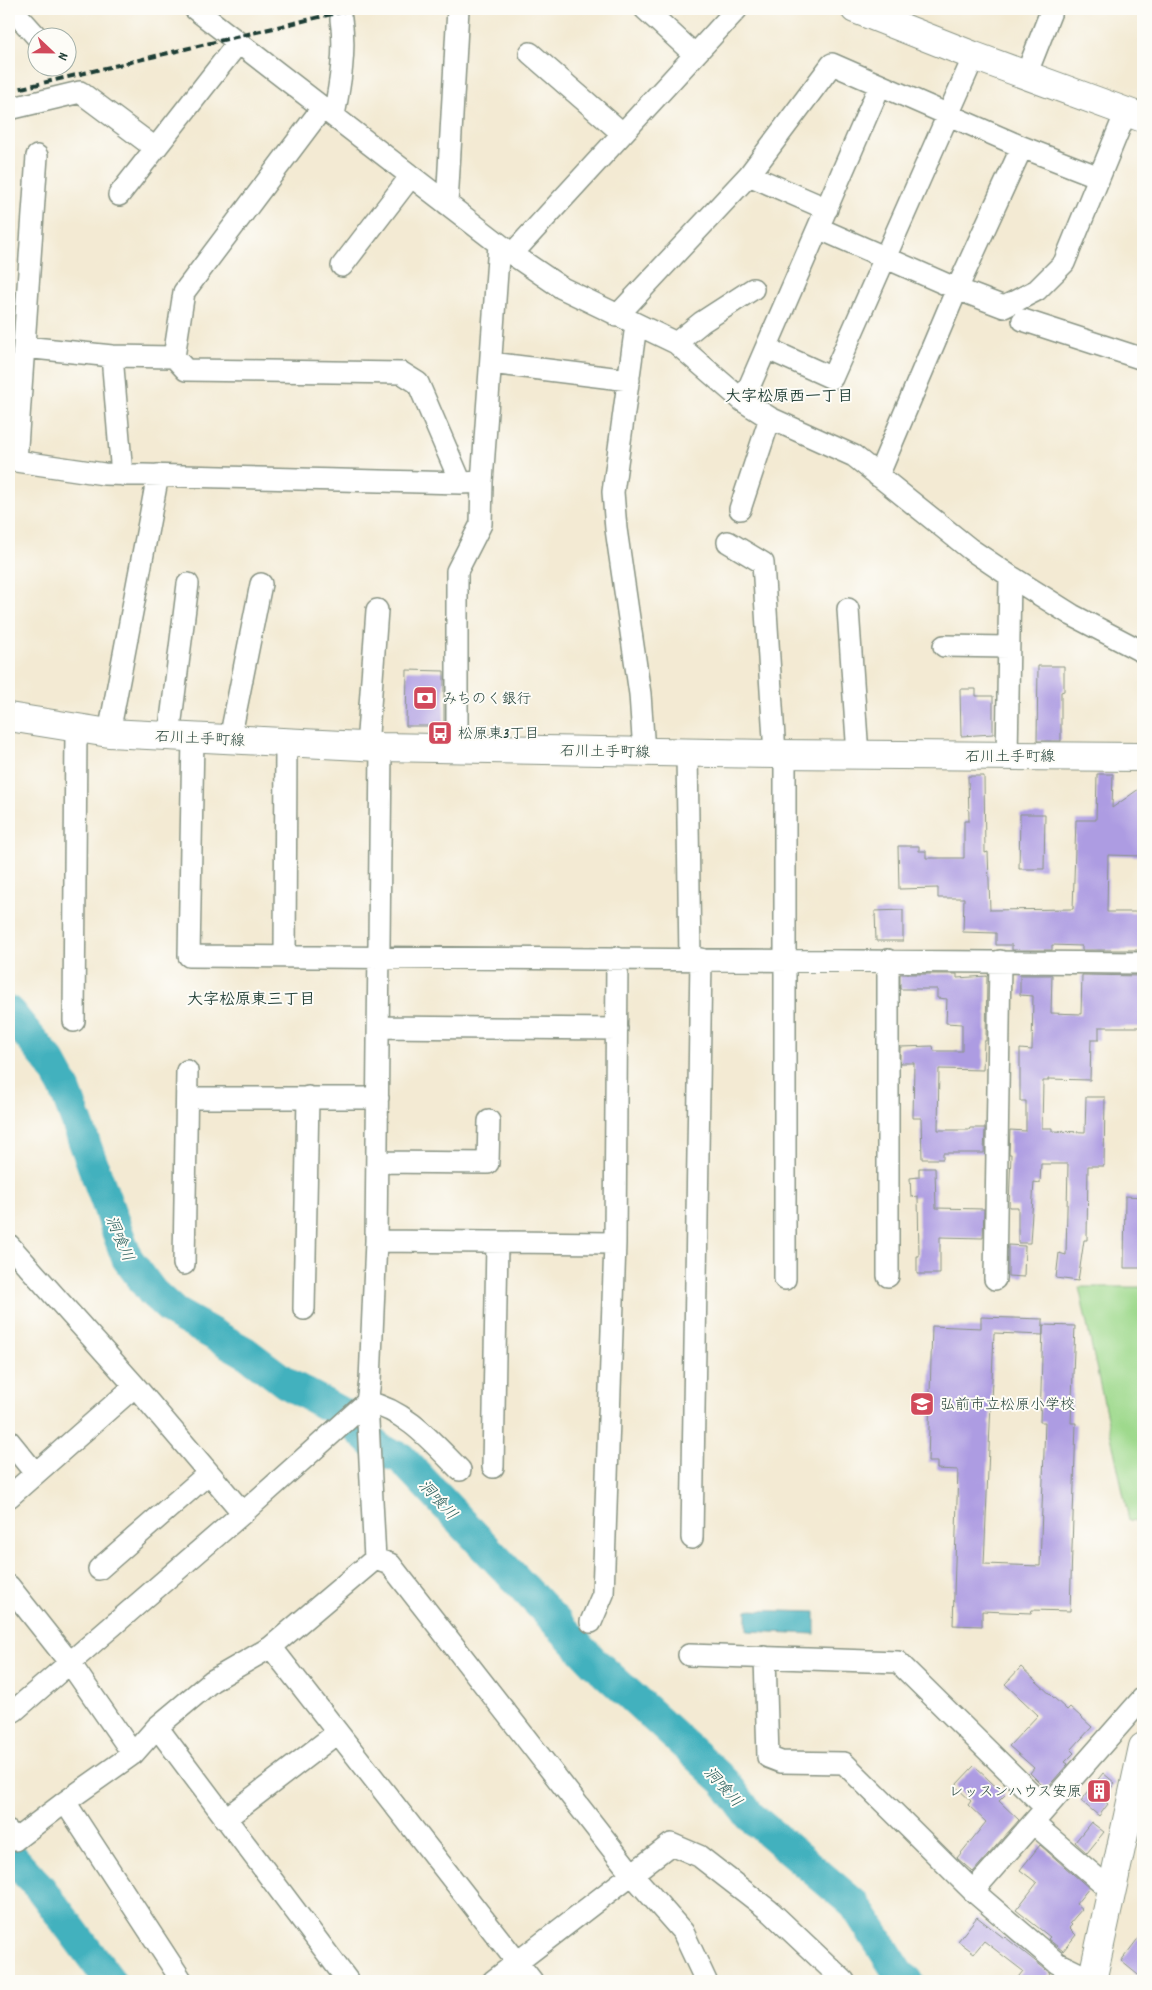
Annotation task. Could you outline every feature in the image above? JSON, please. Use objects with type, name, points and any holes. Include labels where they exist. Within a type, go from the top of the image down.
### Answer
[{"type":"main road","points":[[855,9],[974,56],[1134,115]]},
{"type":"main road","name":"石川土手町線","points":[[9,717],[109,733],[374,747],[687,753],[1143,757]]},
{"type":"main road","points":[[1093,1981],[1143,1747]]},
{"type":"street","points":[[12,9],[29,28]]},
{"type":"street","points":[[447,204],[458,9]]},
{"type":"street","points":[[645,9],[695,55]]},
{"type":"street","points":[[472,483],[491,363],[505,249],[622,133],[737,9]]},
{"type":"street","points":[[1026,75],[1052,9]]},
{"type":"street","points":[[200,10],[238,43],[329,111],[505,249],[562,288],[676,343],[743,401],[770,418],[854,456],[970,549],[1072,615],[1143,652]]},
{"type":"street","points":[[174,357],[184,292],[329,111],[338,94],[343,34],[341,19]]},
{"type":"street","points":[[119,194],[238,43]]},
{"type":"street","points":[[530,53],[622,133]]},
{"type":"street","points":[[766,348],[832,378],[974,56]]},
{"type":"street","points":[[644,752],[640,694],[616,529],[613,492],[629,380],[627,320],[749,176],[832,64],[1099,177]]},
{"type":"street","points":[[743,401],[880,84]]},
{"type":"street","points":[[9,109],[80,92],[155,148]]},
{"type":"street","points":[[749,176],[884,258],[1004,307],[1037,290],[1064,263],[1099,177],[1134,115]]},
{"type":"street","points":[[878,476],[957,289],[1022,146]]},
{"type":"street","points":[[37,156],[16,461],[104,474],[472,483]]},
{"type":"street","points":[[342,266],[411,176]]},
{"type":"street","points":[[676,343],[702,322],[753,289]]},
{"type":"street","points":[[1023,320],[1143,359]]},
{"type":"street","points":[[24,347],[112,356],[174,357],[186,370],[402,373],[418,383],[472,483],[481,524],[456,571],[457,749]]},
{"type":"street","points":[[112,356],[122,474]]},
{"type":"street","points":[[491,363],[629,380]]},
{"type":"street","points":[[740,509],[770,418]]},
{"type":"street","points":[[109,733],[158,475]]},
{"type":"street","points":[[728,542],[763,562],[780,754],[786,959],[785,1279]]},
{"type":"street","points":[[1007,756],[1010,576]]},
{"type":"street","points":[[188,584],[181,737],[189,956],[1143,963]]},
{"type":"street","points":[[230,739],[261,584]]},
{"type":"street","points":[[848,609],[858,755]]},
{"type":"street","points":[[375,1559],[367,1402],[370,1380],[376,1240],[379,1027],[374,747],[377,610]]},
{"type":"street","points":[[944,646],[1008,647]]},
{"type":"street","points":[[74,1022],[76,728]]},
{"type":"street","points":[[285,956],[286,742]]},
{"type":"street","points":[[687,753],[696,959],[692,1538]]},
{"type":"street","points":[[591,1622],[603,1594],[615,1243],[617,958]]},
{"type":"street","points":[[888,960],[888,1276]]},
{"type":"street","points":[[995,1279],[1000,961]]},
{"type":"street","points":[[379,1027],[617,1029]]},
{"type":"street","points":[[184,1264],[187,1071]]},
{"type":"street","points":[[304,1309],[308,1097]]},
{"type":"street","points":[[187,1098],[378,1098]]},
{"type":"street","points":[[377,1162],[488,1163],[489,1121]]},
{"type":"street","points":[[376,1240],[615,1243]]},
{"type":"street","points":[[493,1467],[497,1243]]},
{"type":"street","points":[[9,1245],[135,1386],[244,1513]]},
{"type":"street","points":[[9,1497],[135,1386]]},
{"type":"street","points":[[367,1402],[385,1406],[410,1421],[460,1470]]},
{"type":"street","points":[[14,1711],[244,1513],[367,1402]]},
{"type":"street","points":[[9,1441],[35,1473]]},
{"type":"street","points":[[99,1569],[209,1473]]},
{"type":"street","points":[[9,1832],[15,1840],[133,1754],[157,1727],[212,1681],[271,1647],[375,1559]]},
{"type":"street","points":[[375,1559],[390,1564],[631,1873],[683,1932],[706,1981]]},
{"type":"street","points":[[9,1586],[70,1663],[133,1754]]},
{"type":"street","points":[[271,1647],[532,1981]]},
{"type":"street","points":[[690,1655],[898,1662],[1112,1891]]},
{"type":"street","points":[[765,1657],[768,1757],[781,1762],[844,1763],[973,1891],[1057,1963],[1093,1981]]},
{"type":"street","points":[[973,1891],[1143,1698]]},
{"type":"street","points":[[157,1727],[348,1981]]},
{"type":"street","points":[[225,1819],[337,1733]]},
{"type":"street","points":[[65,1802],[182,1981]]},
{"type":"street","points":[[493,1981],[671,1844],[699,1856],[771,1912],[844,1981]]},
{"type":"green space","points":[[1079,1287],[1143,1287],[1143,1522],[1129,1520]]},
{"type":"water","points":[[747,1610],[815,1612],[815,1634],[747,1631]]},
{"type":"building","points":[[1038,666],[1064,666],[1064,691],[1061,692],[1061,741],[1037,741]]},
{"type":"building","name":"みちのく銀行","points":[[407,670],[444,671],[444,726],[406,726]]},
{"type":"building","points":[[960,689],[976,689],[976,696],[993,696],[993,734],[961,736]]},
{"type":"building","points":[[1097,774],[1113,774],[1112,808],[1143,786],[1143,856],[1108,855],[1107,912],[1143,912],[1143,950],[1082,950],[1082,946],[1052,945],[1052,950],[1012,950],[1012,945],[996,945],[996,933],[963,932],[964,898],[938,898],[938,888],[899,889],[898,846],[919,846],[919,851],[926,851],[926,858],[964,858],[964,821],[969,821],[968,776],[984,776],[985,853],[988,852],[990,910],[1073,909],[1076,820],[1096,820]]},
{"type":"building","points":[[1020,814],[1045,814],[1044,869],[1019,869]]},
{"type":"building","points":[[903,910],[903,941],[876,941],[875,911]]},
{"type":"building","points":[[900,974],[957,974],[957,978],[987,976],[986,1041],[984,1041],[983,1070],[939,1069],[938,1130],[985,1128],[984,1153],[943,1153],[943,1159],[922,1159],[921,1118],[913,1118],[914,1063],[900,1063],[900,1047],[933,1046],[934,1051],[962,1051],[962,1024],[946,1023],[947,999],[937,998],[937,989],[900,989]]},
{"type":"building","points":[[1020,975],[1052,975],[1051,1013],[1081,1014],[1082,975],[1142,976],[1143,980],[1143,1027],[1099,1027],[1099,1040],[1091,1040],[1090,1080],[1048,1079],[1048,1081],[1043,1081],[1042,1128],[1052,1128],[1052,1131],[1085,1132],[1086,1097],[1105,1097],[1104,1166],[1088,1166],[1087,1240],[1084,1240],[1078,1281],[1056,1278],[1059,1253],[1066,1255],[1068,1164],[1041,1164],[1040,1183],[1034,1182],[1030,1243],[1018,1243],[1018,1207],[1009,1207],[1010,1130],[1026,1131],[1026,1101],[1020,1101],[1020,1049],[1032,1050],[1033,996],[1020,995]]},
{"type":"building","points":[[919,1168],[935,1168],[936,1208],[984,1209],[983,1238],[940,1237],[940,1274],[917,1274],[917,1256],[919,1256],[918,1196],[911,1197],[910,1178],[919,1177]]},
{"type":"building","points":[[1125,1196],[1143,1197],[1142,1268],[1124,1268]]},
{"type":"building","points":[[1008,1245],[1025,1246],[1024,1277],[1008,1276]]},
{"type":"building","points":[[981,1317],[1043,1319],[1043,1325],[1075,1326],[1071,1423],[1076,1423],[1070,1611],[1032,1610],[1031,1613],[982,1611],[982,1626],[953,1625],[958,1470],[937,1469],[937,1462],[928,1462],[932,1326],[981,1328]],"holes":[[[994,1333],[1043,1335],[1040,1422],[1045,1422],[1040,1566],[984,1564]]]},
{"type":"building","points":[[1021,1667],[1067,1710],[1070,1707],[1092,1727],[1071,1750],[1074,1753],[1065,1762],[1068,1764],[1046,1789],[1030,1773],[1034,1768],[1009,1746],[1038,1715],[1005,1684]]},
{"type":"building","points":[[974,1766],[1005,1795],[999,1801],[1019,1820],[973,1872],[957,1858],[986,1822],[968,1805],[971,1801],[955,1786]]},
{"type":"building","name":"レッスンハウス安原","points":[[1103,1773],[1115,1783],[1102,1799],[1108,1804],[1099,1816],[1081,1801]]},
{"type":"building","points":[[1091,1822],[1104,1832],[1087,1853],[1075,1842]]},
{"type":"building","points":[[1040,1845],[1089,1888],[1076,1904],[1082,1909],[1070,1923],[1072,1925],[1069,1928],[1076,1935],[1063,1951],[1048,1939],[1050,1937],[1016,1910],[1037,1883],[1020,1870]]},
{"type":"building","points":[[977,1917],[1050,1973],[1043,1981],[1015,1981],[1023,1971],[984,1941],[974,1953],[958,1941]]},
{"type":"building","points":[[1143,1932],[1143,1979],[1121,1961]]},
{"type":"waterway","name":"洞喰川","points":[[9,1012],[51,1063],[64,1087],[127,1258],[152,1292],[175,1313],[245,1352],[286,1383],[343,1414],[379,1449],[401,1458],[594,1662],[725,1782],[750,1816],[855,1905],[900,1975],[908,1981]]},
{"type":"waterway","points":[[9,1854],[41,1889],[110,1981]]},
{"type":"railway","points":[[9,91],[353,9]]},
{"type":"place","name":"みちのく銀行","points":[[425,698]]},
{"type":"place","name":"松原東3丁目","points":[[440,733]]},
{"type":"place","name":"弘前市立松原小学校","points":[[922,1404]]},
{"type":"place","name":"レッスンハウス安原","points":[[1099,1791]]},
{"type":"district","name":"大字松原西一丁目","points":[[789,395]]},
{"type":"district","name":"大字松原東三丁目","points":[[251,998]]}]
